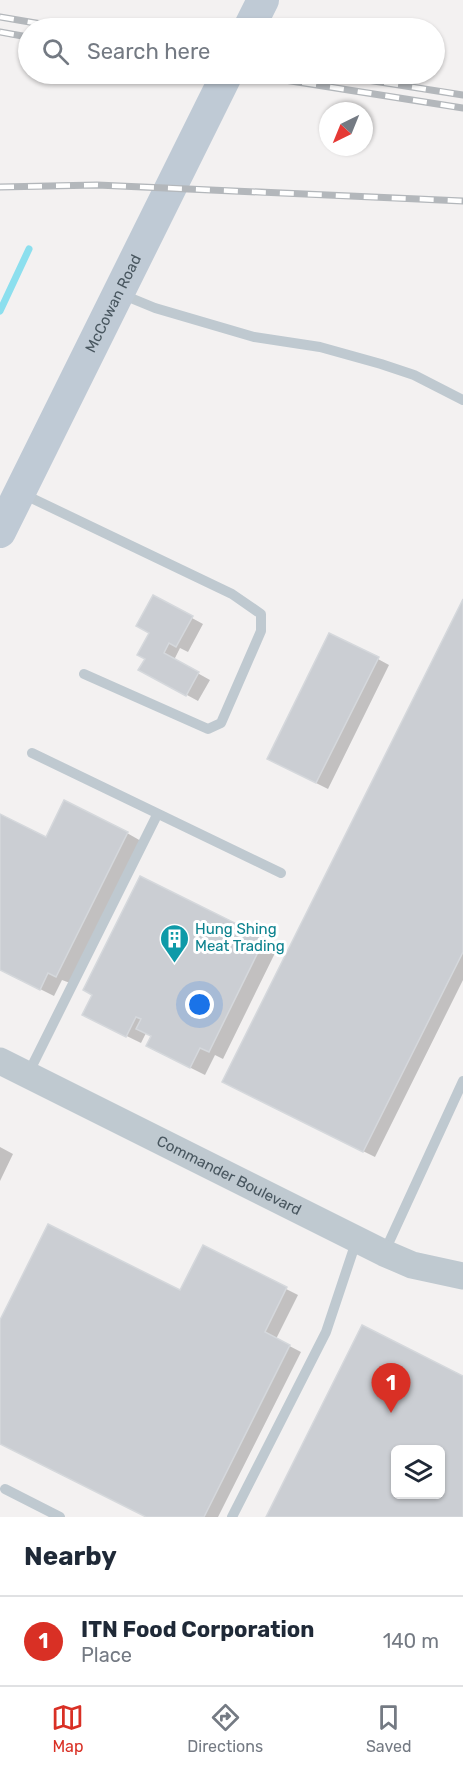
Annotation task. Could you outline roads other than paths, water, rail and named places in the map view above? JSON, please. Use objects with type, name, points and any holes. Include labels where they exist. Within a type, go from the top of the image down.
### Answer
[{"type":"main road","points":[[254,18],[263,0]]},
{"type":"main road","name":"McCowan Road","points":[[0,532],[222,84]]},
{"type":"street","name":"Commander Boulevard","points":[[0,1061],[384,1253],[412,1265],[463,1276]]},
{"type":"lane","points":[[118,293],[155,308],[254,337],[320,347],[392,368],[414,375],[463,400]]},
{"type":"lane","points":[[20,492],[232,594],[261,614],[261,631],[221,723],[208,729],[84,674]]},
{"type":"lane","points":[[32,753],[281,873]]},
{"type":"lane","points":[[28,1074],[158,815]]},
{"type":"lane","points":[[384,1253],[463,1081]]},
{"type":"lane","points":[[232,1517],[326,1332],[357,1239]]},
{"type":"lane","points":[[5,1489],[60,1517]]},
{"type":"waterway","points":[[0,311],[29,249]]},
{"type":"railway","points":[[0,17],[18,20]]},
{"type":"railway","points":[[0,32],[18,35]]},
{"type":"railway","points":[[311,84],[463,108]]},
{"type":"railway","points":[[393,84],[463,95]]},
{"type":"railway","points":[[0,187],[97,185],[463,201]]},
{"type":"place","name":"Hung Shing Meat Trading","points":[[174,964]]},
{"type":"place","name":"ITN Food Corporation","points":[[391,1413]]}]
